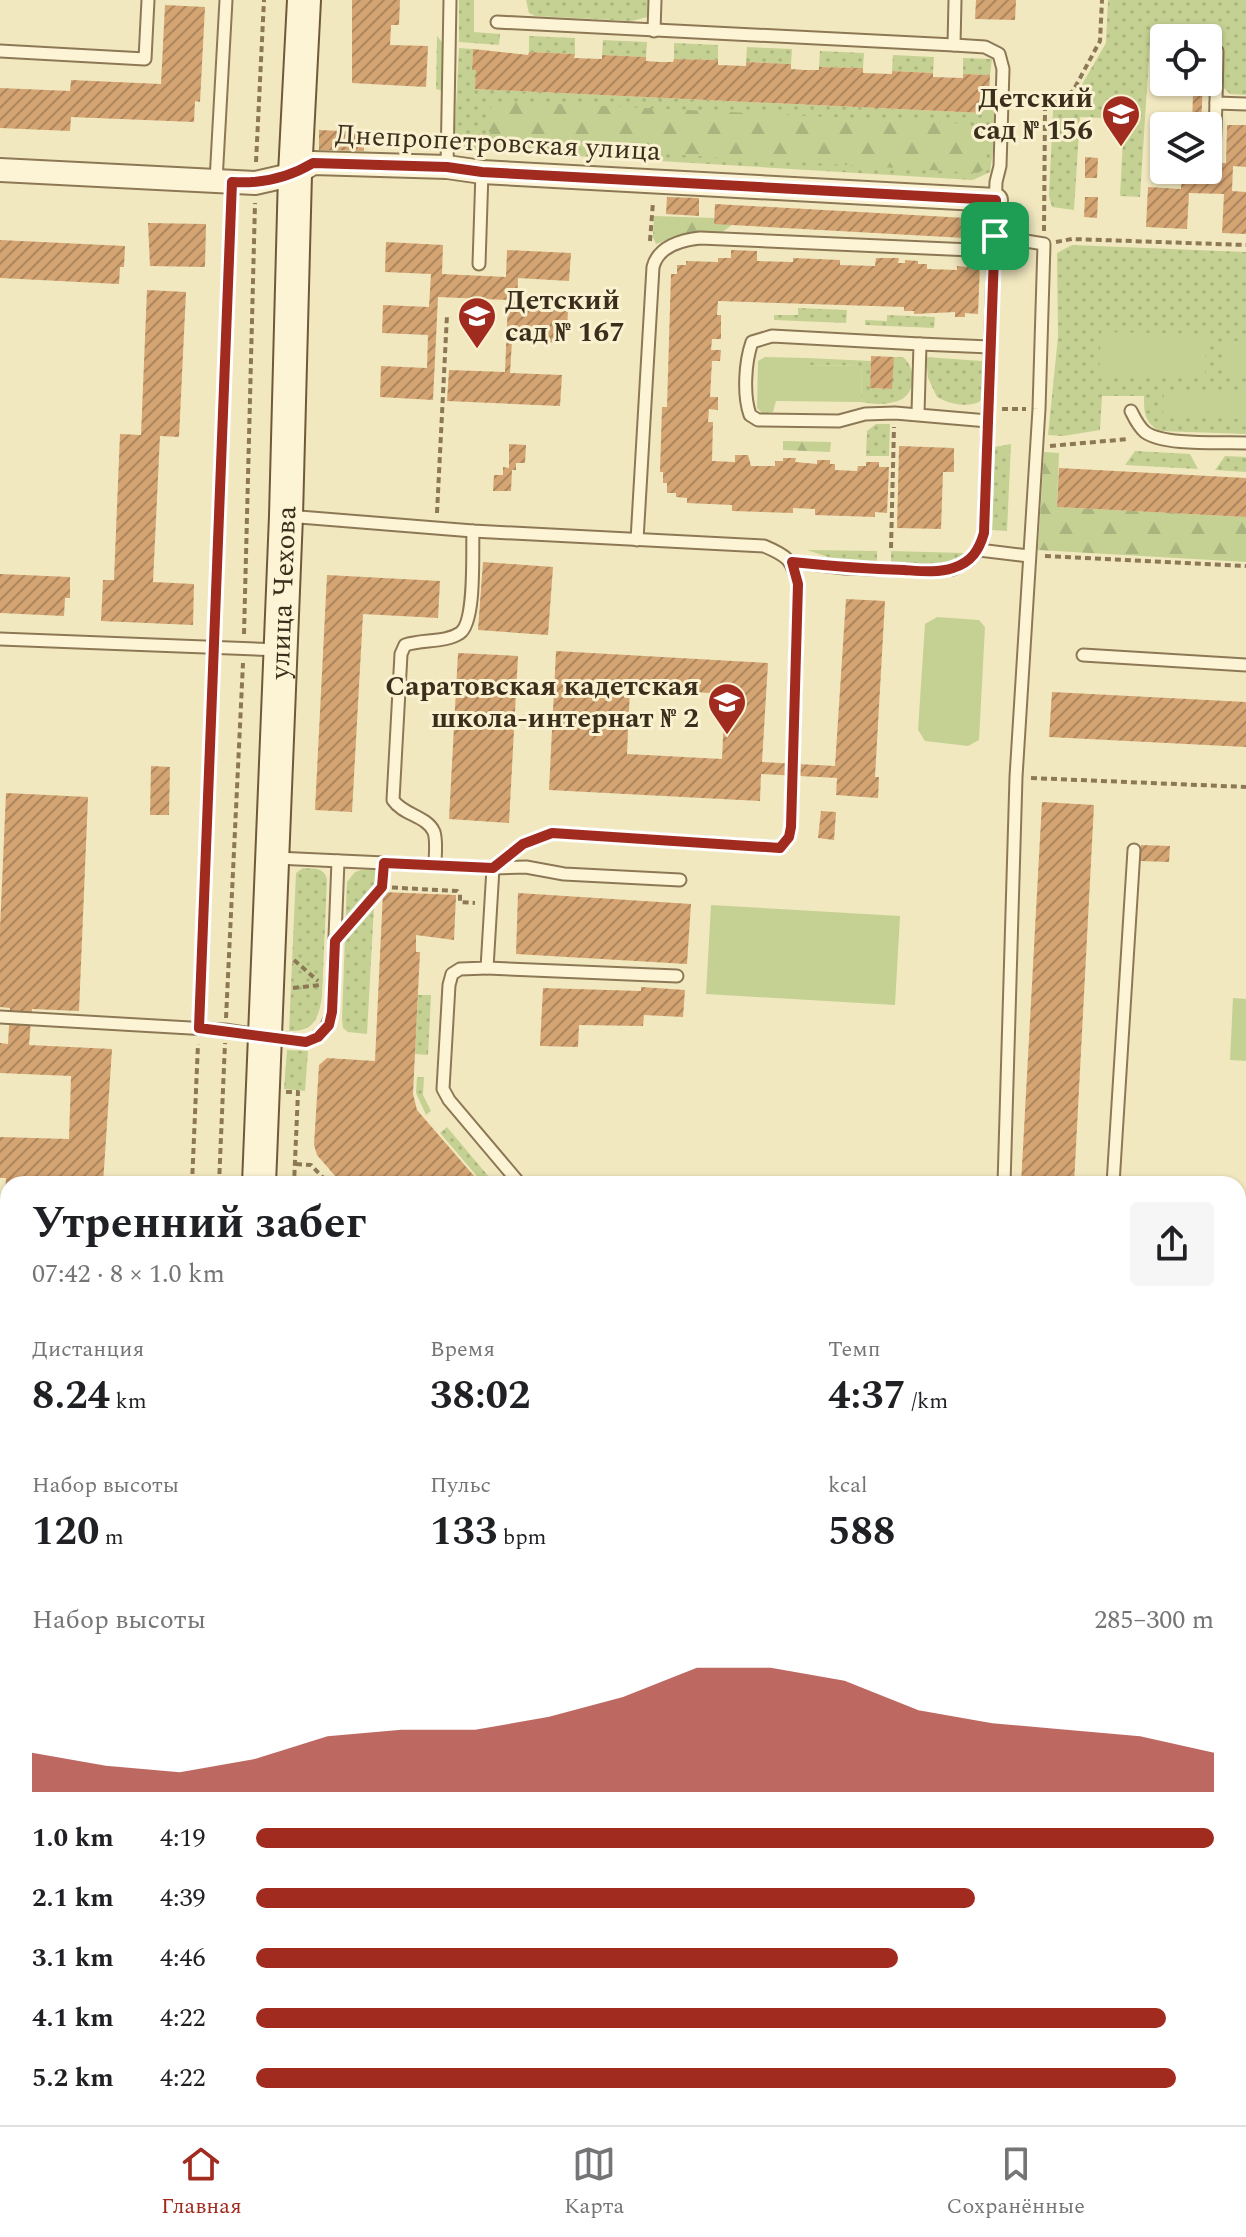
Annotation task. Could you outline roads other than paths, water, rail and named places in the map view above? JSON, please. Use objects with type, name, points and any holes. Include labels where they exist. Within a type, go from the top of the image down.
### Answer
[{"type":"street","name":"улица Чехова","points":[[259,1176],[304,0]]},
{"type":"street","name":"Днепропетровская улица","points":[[0,170],[255,183],[295,174],[313,163],[447,167],[482,172],[996,200]]},
{"type":"lane","points":[[0,51],[145,59],[148,0]]},
{"type":"lane","points":[[224,182],[226,0]]},
{"type":"lane","points":[[447,167],[450,0]]},
{"type":"lane","points":[[654,31],[655,0]]},
{"type":"lane","points":[[954,45],[955,0]]},
{"type":"lane","points":[[286,516],[473,531],[764,546],[780,552],[792,562],[845,568],[953,569],[979,550],[984,533],[996,200],[1000,166],[1003,69],[999,54],[985,47],[954,45],[497,22]]},
{"type":"lane","points":[[1216,96],[1216,112]]},
{"type":"lane","points":[[1216,103],[1246,104]]},
{"type":"lane","points":[[479,264],[482,172]]},
{"type":"lane","points":[[995,236],[1044,244],[1039,409],[1016,777],[1004,1176]]},
{"type":"lane","points":[[637,540],[653,267],[661,253],[673,244],[700,238],[994,251]]},
{"type":"lane","points":[[988,415],[895,413],[865,414],[839,421],[758,420],[750,415],[747,406],[748,352],[752,342],[772,336],[990,347]]},
{"type":"lane","points":[[918,413],[920,344]]},
{"type":"lane","points":[[1131,411],[1146,433],[1160,439],[1246,443]]},
{"type":"lane","points":[[435,865],[435,834],[428,824],[399,810],[393,800],[401,654],[405,645],[416,641],[447,638],[461,633],[470,620],[473,531]]},
{"type":"lane","points":[[979,550],[1029,556]]},
{"type":"lane","points":[[487,968],[493,868],[523,844],[552,833],[780,848],[789,837],[798,584],[792,562]]},
{"type":"lane","points":[[0,639],[281,650]]},
{"type":"lane","points":[[1083,655],[1246,665]]},
{"type":"lane","points":[[1114,1176],[1134,850]]},
{"type":"lane","points":[[272,858],[526,867],[564,874],[680,880]]},
{"type":"lane","points":[[0,1017],[225,1030],[306,1042],[318,1037],[329,1025],[332,1012],[338,861]]},
{"type":"lane","points":[[513,1176],[443,1089],[452,974],[460,969],[487,968],[677,976]]},
{"type":"place","name":"Детский сад № 156","points":[[1121,148]]},
{"type":"place","name":"Детский сад № 167","points":[[477,350]]},
{"type":"place","name":"Саратовская кадетская школа-интернат № 2","points":[[727,736]]}]
